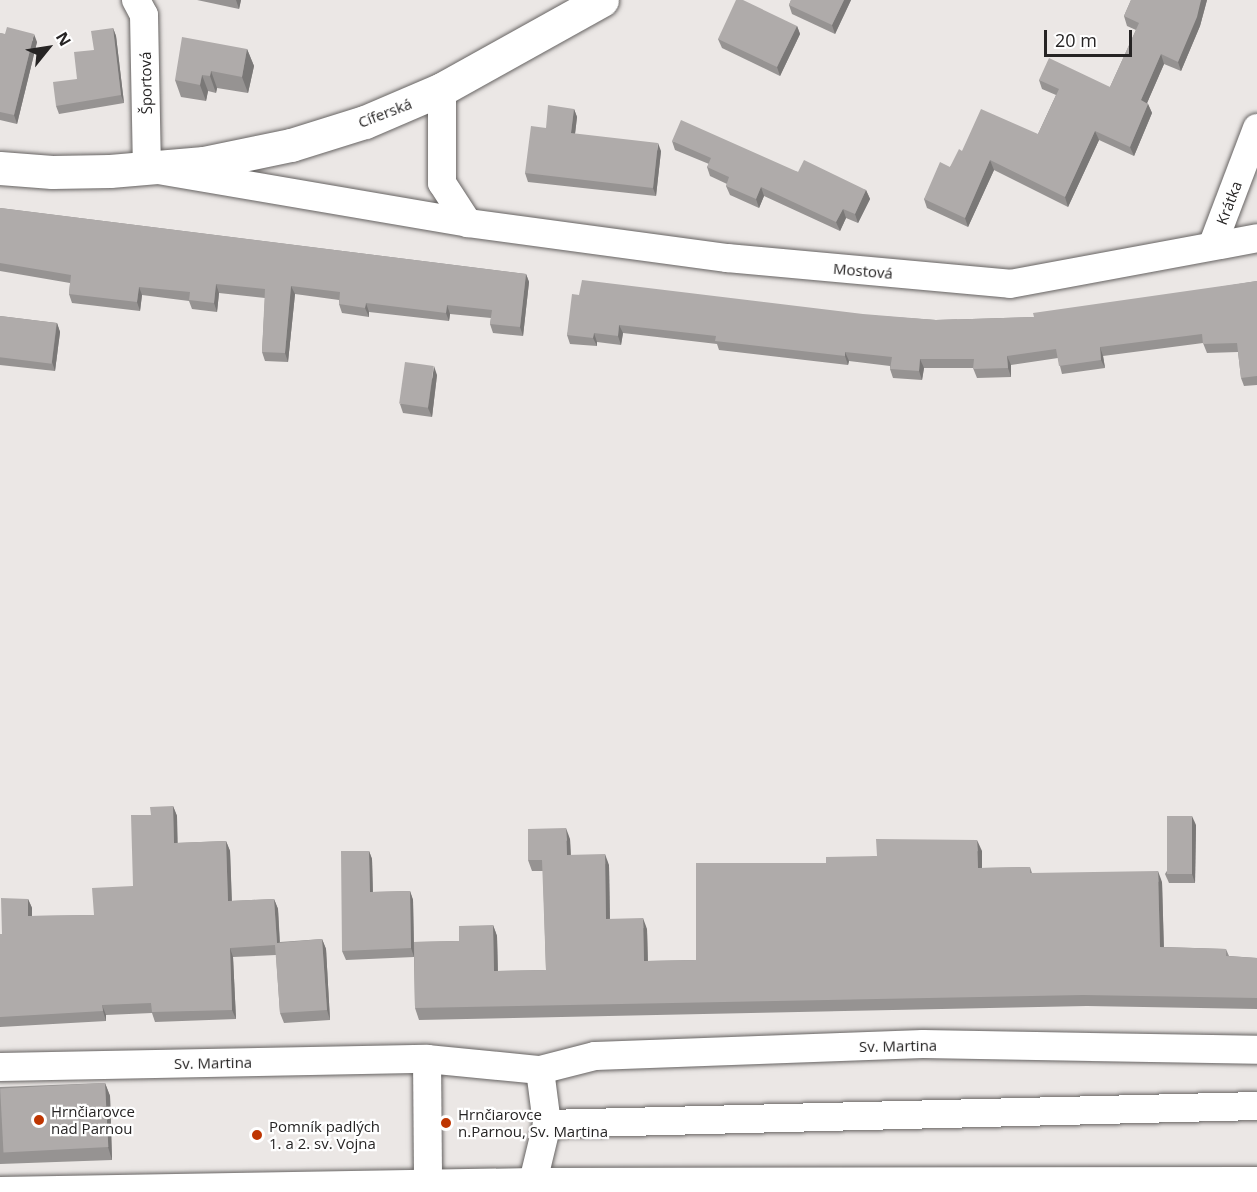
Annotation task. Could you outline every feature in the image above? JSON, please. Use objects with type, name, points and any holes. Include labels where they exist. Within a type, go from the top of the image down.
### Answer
[{"type":"street","name":"Športová","points":[[136,0],[144,15],[147,168]]},
{"type":"street","name":"Cíferská","points":[[0,168],[52,172],[147,168],[204,163],[291,145],[365,122],[442,89],[602,0]]},
{"type":"street","points":[[442,89],[442,183],[468,223]]},
{"type":"street","name":"Krátka","points":[[1214,244],[1257,128]]},
{"type":"street","name":"Cíferská","points":[[147,168],[468,223]]},
{"type":"street","name":"Mostová","points":[[468,223],[726,258],[1010,284],[1214,244],[1257,238]]},
{"type":"street","name":"Sv. Martina","points":[[0,1067],[427,1059],[540,1070],[595,1056],[923,1044],[1257,1050]]},
{"type":"street","points":[[427,1059],[428,1186]]},
{"type":"street","points":[[533,1187],[547,1124],[540,1070]]},
{"type":"street","points":[[547,1124],[1257,1106]]},
{"type":"street","points":[[0,1191],[1257,1181]]},
{"type":"building","points":[[736,0],[743,0],[797,26],[777,67],[718,39]]},
{"type":"building","points":[[791,0],[844,0],[832,25],[789,5]]},
{"type":"building","points":[[1131,0],[1201,0],[1197,17],[1178,62],[1161,54],[1141,100],[1148,104],[1130,147],[1095,131],[1065,197],[990,160],[965,218],[924,199],[940,162],[950,167],[959,149],[962,151],[981,109],[1038,134],[1059,89],[1039,80],[1049,58],[1110,87],[1139,23],[1124,16]]},
{"type":"building","points":[[7,27],[34,34],[14,115],[0,112],[0,33],[5,34]]},
{"type":"building","points":[[113,28],[121,95],[56,106],[53,82],[77,79],[74,52],[94,50],[91,31]]},
{"type":"building","points":[[182,37],[247,49],[242,77],[211,71],[210,76],[202,75],[200,85],[175,80]]},
{"type":"building","points":[[548,105],[574,109],[571,133],[658,143],[653,188],[525,173],[531,126],[546,128]]},
{"type":"building","points":[[681,120],[798,172],[804,160],[866,190],[855,214],[843,209],[836,222],[761,187],[756,199],[726,186],[729,177],[707,167],[711,158],[672,141]]},
{"type":"building","points":[[0,208],[526,274],[520,327],[490,324],[492,310],[447,305],[446,313],[366,303],[365,308],[339,304],[340,292],[291,286],[285,353],[262,352],[265,289],[216,284],[214,303],[189,300],[190,292],[139,287],[137,302],[69,294],[71,275],[0,263]]},
{"type":"building","points":[[582,280],[863,314],[936,320],[1034,317],[1033,313],[1257,281],[1257,376],[1241,378],[1237,343],[1203,344],[1202,334],[1100,347],[1101,360],[1059,366],[1056,349],[1007,356],[1008,368],[973,369],[974,359],[920,359],[919,371],[890,369],[892,357],[845,352],[845,356],[715,341],[716,336],[619,325],[618,336],[594,333],[593,338],[567,335],[572,294],[579,295]]},
{"type":"building","points":[[0,316],[57,323],[52,364],[0,357]]},
{"type":"building","points":[[405,362],[434,366],[428,408],[399,404]]},
{"type":"building","points":[[173,806],[174,843],[226,841],[228,901],[274,899],[277,943],[322,939],[327,1010],[280,1013],[275,945],[230,948],[232,1010],[152,1012],[151,1003],[102,1005],[103,1011],[0,1017],[1,898],[28,899],[28,916],[94,915],[92,888],[133,886],[131,815],[151,815],[150,807]]},
{"type":"building","points":[[1167,816],[1192,816],[1192,874],[1167,874]]},
{"type":"building","points":[[566,828],[567,855],[605,854],[606,919],[643,918],[644,961],[696,960],[696,863],[826,863],[826,857],[877,856],[876,839],[977,840],[978,868],[1030,867],[1030,873],[1158,871],[1160,947],[1226,949],[1226,956],[1257,958],[1257,998],[1083,995],[415,1008],[414,942],[459,941],[459,926],[493,925],[494,971],[546,970],[542,860],[528,860],[528,829]]},
{"type":"building","points":[[341,851],[369,851],[370,892],[410,891],[411,948],[342,951]]},
{"type":"building","points":[[105,1083],[108,1147],[3,1152],[0,1088]]},
{"type":"place","name":"Hrnčiarovce nad Parnou","points":[[39,1120]]},
{"type":"place","name":"Hrnčiarovce n.Parnou, Sv. Martina","points":[[446,1123]]},
{"type":"place","name":"Pomník padlých 1. a 2. sv. Vojna","points":[[257,1135]]}]
